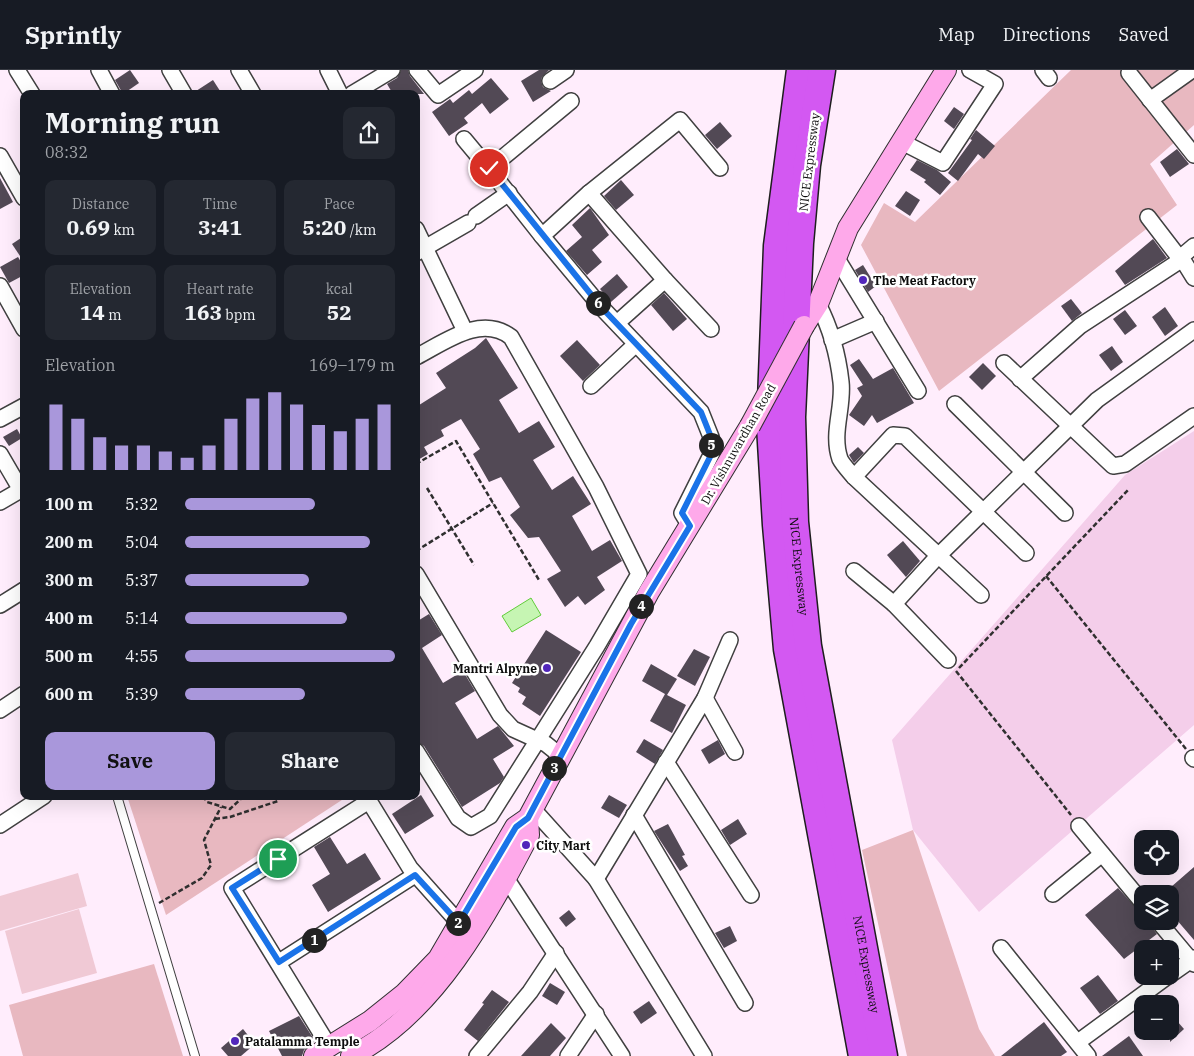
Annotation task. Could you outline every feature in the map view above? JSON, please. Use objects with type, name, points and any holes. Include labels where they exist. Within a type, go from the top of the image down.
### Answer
[{"type":"highway","name":"NICE Expressway","points":[[800,70],[777,246],[770,426],[787,649],[862,1056]]},
{"type":"highway","name":"NICE Expressway","points":[[822,70],[807,165],[800,243],[792,417],[796,522],[808,646],[884,1056]]},
{"type":"main road","name":"Dr. Vishnuvardhan Road","points":[[357,1049],[370,1021],[438,959],[516,827],[530,814],[561,756],[610,642],[690,526],[750,426],[804,326],[818,304],[848,228],[946,70]]},
{"type":"main road","name":"Dr. Vishnuvardhan Road","points":[[322,1052],[357,1049],[394,1026],[431,992],[470,941],[506,878],[529,835],[530,814]]},
{"type":"street","points":[[17,70],[30,90]]},
{"type":"street","points":[[99,70],[110,90]]},
{"type":"street","points":[[170,70],[182,90]]},
{"type":"street","points":[[239,70],[251,90]]},
{"type":"street","points":[[328,70],[338,90]]},
{"type":"street","points":[[359,90],[392,70]]},
{"type":"street","points":[[417,70],[438,95],[475,70]]},
{"type":"street","points":[[550,81],[566,70]]},
{"type":"street","points":[[902,142],[943,163],[995,84],[970,70]]},
{"type":"street","points":[[1150,100],[1192,70]]},
{"type":"street","points":[[1129,73],[1194,155]]},
{"type":"street","points":[[489,168],[571,101]]},
{"type":"street","points":[[542,236],[589,194],[680,120],[720,168]]},
{"type":"street","points":[[464,139],[542,236],[617,323],[701,412],[711,437],[712,453],[682,513],[690,526]]},
{"type":"street","points":[[0,156],[20,191]]},
{"type":"street","points":[[465,331],[421,251],[472,220],[509,194]]},
{"type":"street","points":[[589,194],[711,329]]},
{"type":"street","points":[[1148,217],[1194,278]]},
{"type":"street","points":[[1020,379],[1080,326],[1181,260],[1182,254],[1194,246]]},
{"type":"street","points":[[836,257],[918,391]]},
{"type":"street","points":[[617,323],[666,280]]},
{"type":"street","points":[[0,286],[20,322]]},
{"type":"street","points":[[818,304],[826,318],[841,383],[836,438],[840,460],[854,477],[981,595]]},
{"type":"street","points":[[832,340],[876,320]]},
{"type":"street","points":[[420,355],[465,331],[488,327],[501,329],[511,337],[596,487],[639,574],[610,642],[538,740],[490,816],[471,827],[458,818],[420,757]]},
{"type":"street","points":[[894,604],[938,556],[1068,426],[1097,400],[1194,330]]},
{"type":"street","points":[[591,386],[636,344]]},
{"type":"street","points":[[1004,363],[1068,426],[1113,466],[1119,466],[1194,416]]},
{"type":"street","points":[[955,404],[1065,513]]},
{"type":"street","points":[[0,419],[20,408]]},
{"type":"street","points":[[854,477],[893,435],[900,434],[905,436],[1026,553]]},
{"type":"street","points":[[0,454],[20,486]]},
{"type":"street","points":[[0,502],[20,490]]},
{"type":"street","points":[[854,571],[894,604],[952,666]]},
{"type":"street","points":[[420,581],[500,715],[513,729],[538,740],[561,756]]},
{"type":"street","points":[[0,605],[20,592]]},
{"type":"street","points":[[596,879],[705,698],[730,640]]},
{"type":"street","points":[[0,710],[20,697]]},
{"type":"street","points":[[705,698],[736,752]]},
{"type":"street","points":[[666,762],[751,895]]},
{"type":"street","points":[[0,825],[38,800]]},
{"type":"street","points":[[322,1052],[279,962],[232,888],[365,800]]},
{"type":"street","points":[[368,800],[415,875],[459,923]]},
{"type":"street","points":[[530,814],[596,879],[704,1056]]},
{"type":"street","points":[[634,815],[745,1003]]},
{"type":"street","points":[[1079,826],[1134,892]]},
{"type":"street","points":[[1053,894],[1102,854]]},
{"type":"street","points":[[279,962],[415,875]]},
{"type":"street","points":[[506,878],[622,1056]]},
{"type":"street","points":[[1166,930],[1193,961],[1179,970]]},
{"type":"street","points":[[1001,948],[1088,1056]]},
{"type":"street","points":[[477,1056],[530,992],[556,953]]},
{"type":"street","points":[[1078,1042],[1157,985]]},
{"type":"street","points":[[568,1056],[596,1014]]},
{"type":"lane","points":[[118,800],[195,1056]]},
{"type":"path","points":[[420,462],[456,441],[539,580]]},
{"type":"path","points":[[426,488],[474,565]]},
{"type":"path","points":[[1079,826],[952,666],[1046,576],[1129,489]]},
{"type":"path","points":[[420,548],[492,503]]},
{"type":"path","points":[[1046,576],[1193,758]]},
{"type":"path","points":[[206,800],[230,809],[240,800]]},
{"type":"path","points":[[215,819],[230,817],[278,801]]},
{"type":"path","points":[[151,907],[202,878],[211,864],[204,840],[221,807]]},
{"type":"shaded area","points":[[1071,70],[1194,70],[1194,125],[1150,164],[1177,205],[939,391],[861,245],[884,203],[915,222]]},
{"type":"shaded area","points":[[1194,431],[1194,725],[979,912],[913,830],[892,740],[1125,475]]},
{"type":"shaded area","points":[[531,598],[541,615],[512,632],[502,616]]},
{"type":"shaded area","points":[[128,800],[342,800],[166,915]]},
{"type":"shaded area","points":[[913,830],[979,1029],[995,1056],[907,1056],[862,850]]},
{"type":"shaded area","points":[[78,873],[87,906],[0,931],[0,896]]},
{"type":"shaded area","points":[[79,909],[97,973],[22,994],[5,931]]},
{"type":"shaded area","points":[[154,964],[183,1056],[23,1056],[9,1005]]},
{"type":"building","points":[[130,70],[139,83],[129,90],[121,90],[115,80]]},
{"type":"building","points":[[401,70],[408,70],[410,76],[424,94],[420,94],[420,90],[391,90],[387,84],[397,78]]},
{"type":"building","points":[[539,70],[549,70],[542,77],[541,81],[543,87],[551,91],[533,102],[521,81]]},
{"type":"building","points":[[491,78],[509,99],[490,114],[482,103],[464,118],[468,123],[449,136],[432,112],[450,99],[453,103],[469,90],[472,94]]},
{"type":"building","points":[[213,80],[219,90],[198,90]]},
{"type":"building","points":[[954,107],[964,114],[954,129],[944,121]]},
{"type":"building","points":[[720,122],[732,136],[717,149],[705,135]]},
{"type":"building","points":[[976,130],[995,146],[984,159],[978,154],[958,181],[948,173],[972,140],[970,139]]},
{"type":"building","points":[[1177,149],[1189,164],[1170,177],[1160,162]]},
{"type":"building","points":[[917,160],[937,170],[951,182],[940,195],[924,182],[926,180],[910,170]]},
{"type":"building","points":[[0,178],[13,202],[0,209]]},
{"type":"building","points":[[621,180],[634,195],[616,210],[604,196]]},
{"type":"building","points":[[906,191],[920,200],[910,216],[895,206]]},
{"type":"building","points":[[590,208],[609,235],[592,250],[602,262],[587,275],[566,251],[582,237],[572,225]]},
{"type":"building","points":[[20,239],[20,256],[12,244]]},
{"type":"building","points":[[1153,239],[1167,258],[1125,285],[1115,271]]},
{"type":"building","points":[[18,257],[20,260],[20,277],[9,283],[0,267]]},
{"type":"building","points":[[863,265],[876,286],[868,292],[855,270]]},
{"type":"building","points":[[617,274],[628,287],[611,302],[600,289]]},
{"type":"building","points":[[664,293],[687,319],[673,331],[651,305]]},
{"type":"building","points":[[1071,299],[1082,313],[1072,321],[1061,306]]},
{"type":"building","points":[[1165,307],[1178,326],[1165,336],[1152,317]]},
{"type":"building","points":[[1125,310],[1137,326],[1125,335],[1113,319]]},
{"type":"building","points":[[486,338],[518,388],[499,400],[519,433],[539,421],[555,447],[533,460],[552,490],[573,476],[591,504],[572,516],[592,551],[610,540],[622,561],[597,577],[605,590],[585,605],[578,596],[565,607],[547,579],[561,571],[539,537],[528,538],[510,515],[520,507],[501,477],[489,482],[473,454],[480,449],[461,419],[441,430],[444,436],[424,447],[428,454],[420,459],[420,404],[446,388],[436,373],[475,348]]},
{"type":"building","points":[[577,340],[600,365],[583,381],[560,356]]},
{"type":"building","points":[[1112,346],[1123,362],[1111,371],[1099,355]]},
{"type":"building","points":[[859,359],[873,379],[893,368],[914,403],[877,423],[872,415],[864,426],[849,415],[862,396],[857,388],[863,385],[850,365]]},
{"type":"building","points":[[983,363],[996,376],[982,390],[969,377]]},
{"type":"building","points":[[17,429],[20,434],[20,439],[9,446],[3,437]]},
{"type":"building","points":[[858,447],[864,453],[854,463],[849,455]]},
{"type":"building","points":[[903,541],[920,561],[906,577],[887,555]]},
{"type":"building","points":[[429,614],[442,635],[422,648],[443,683],[463,671],[475,691],[455,703],[477,739],[498,726],[514,746],[493,759],[504,777],[500,783],[462,807],[424,746],[420,744],[420,620]]},
{"type":"building","name":"Mantri Alpyne","points":[[546,630],[581,652],[540,716],[522,704],[526,697],[518,692],[520,688],[512,683]]},
{"type":"building","points":[[694,649],[710,657],[695,686],[677,676]]},
{"type":"building","points":[[651,664],[677,679],[667,695],[686,705],[672,733],[650,721],[665,694],[642,681]]},
{"type":"building","points":[[644,739],[663,750],[655,764],[636,752]]},
{"type":"building","points":[[718,740],[725,754],[709,764],[701,750]]},
{"type":"building","points":[[609,795],[627,805],[619,818],[601,808]]},
{"type":"building","points":[[420,796],[434,816],[405,834],[392,814],[413,800],[420,800]]},
{"type":"building","points":[[738,819],[747,834],[730,845],[721,830]]},
{"type":"building","points":[[668,824],[685,855],[682,856],[688,866],[680,871],[654,831]]},
{"type":"building","points":[[330,837],[347,864],[365,853],[381,879],[328,912],[312,885],[330,874],[314,847]]},
{"type":"building","points":[[1194,867],[1194,940],[1179,922],[1179,885],[1173,885]]},
{"type":"building","points":[[1118,888],[1134,905],[1134,930],[1154,930],[1157,934],[1149,940],[1134,940],[1134,951],[1124,959],[1085,915]]},
{"type":"building","points":[[569,910],[576,919],[566,927],[559,918]]},
{"type":"building","points":[[730,926],[737,941],[724,948],[715,933]]},
{"type":"building","points":[[1098,975],[1118,1001],[1100,1014],[1080,988]]},
{"type":"building","points":[[550,983],[565,992],[557,1005],[542,996]]},
{"type":"building","points":[[492,990],[509,1002],[478,1041],[464,1030]]},
{"type":"building","points":[[649,1001],[657,1013],[641,1024],[633,1012]]},
{"type":"building","points":[[299,1016],[315,1041],[304,1050],[302,1056],[282,1056],[269,1031]]},
{"type":"building","points":[[1044,1022],[1067,1052],[1061,1056],[1001,1056]]},
{"type":"building","points":[[551,1023],[566,1038],[550,1056],[521,1056]]},
{"type":"building","points":[[1179,1023],[1184,1029],[1179,1034]]},
{"type":"building","points":[[243,1029],[255,1044],[241,1056],[228,1056],[221,1048]]},
{"type":"building","points":[[1129,1036],[1143,1056],[1102,1056]]},
{"type":"place","name":"The Meat Factory","points":[[863,280]]},
{"type":"place","name":"Mantri Alpyne","points":[[547,668]]},
{"type":"place","name":"City Mart","points":[[526,845]]},
{"type":"place","name":"Patalamma Temple","points":[[235,1041]]},
{"type":"route","points":[[278,859],[232,888],[279,962],[415,875],[459,923],[516,827],[528,818],[631,624],[690,526],[682,513],[712,453],[711,437],[701,412],[602,308],[489,168]]}]
